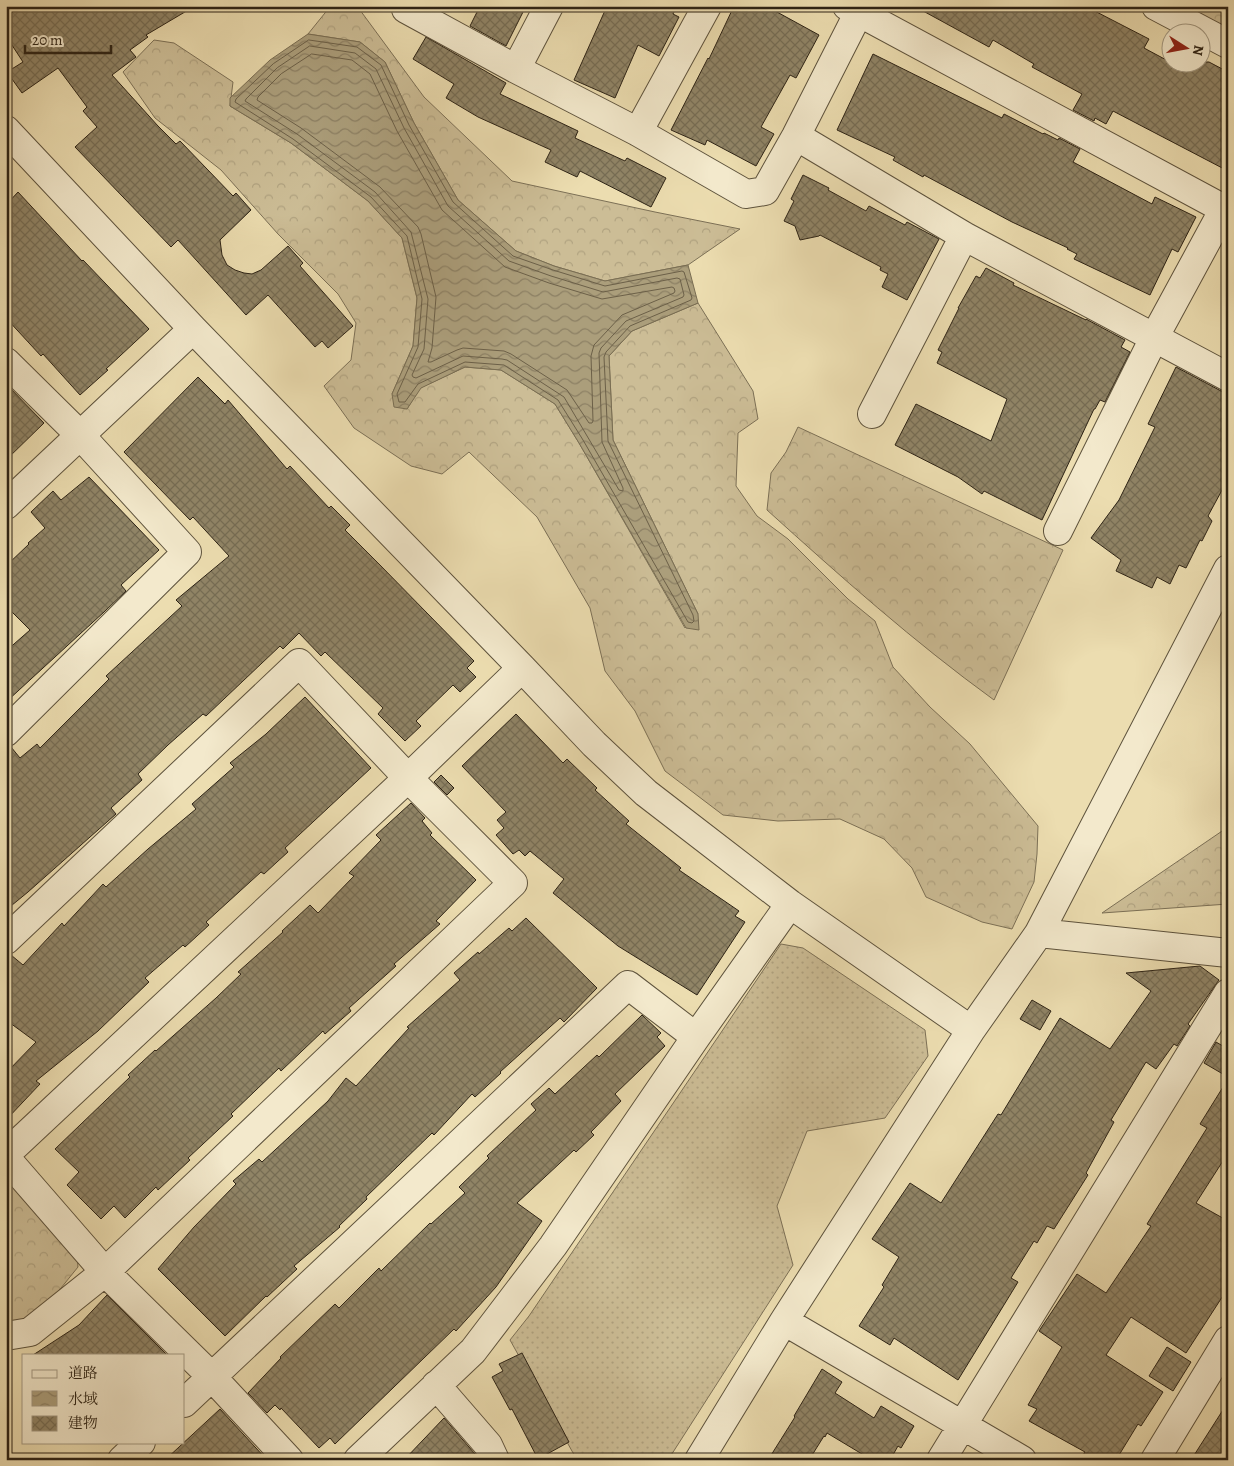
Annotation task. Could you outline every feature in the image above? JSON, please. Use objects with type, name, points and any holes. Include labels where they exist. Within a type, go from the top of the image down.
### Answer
[{"type":"street","points":[[406,6],[406,9],[638,132],[746,194],[764,191],[796,136],[856,8],[1224,210],[1154,338],[1058,531]]},
{"type":"street","points":[[516,69],[549,6]]},
{"type":"street","points":[[638,132],[707,6]]},
{"type":"street","points":[[1156,6],[1228,44]]},
{"type":"street","points":[[6,130],[193,329],[594,744],[646,793],[790,904],[971,1030]]},
{"type":"street","points":[[796,136],[964,236],[1228,377]]},
{"type":"street","points":[[872,414],[964,236]]},
{"type":"street","points":[[6,505],[193,329]]},
{"type":"street","points":[[6,362],[80,435],[187,552],[6,732]]},
{"type":"street","points":[[699,1460],[784,1321],[971,1030],[1039,933],[1228,569]]},
{"type":"street","points":[[6,940],[299,663],[408,778],[513,883],[105,1272],[30,1332],[6,1336]]},
{"type":"street","points":[[6,1154],[408,778],[522,668]]},
{"type":"street","points":[[358,1460],[473,1351],[553,1246],[696,1037],[790,904]]},
{"type":"street","points":[[1039,933],[1228,953]]},
{"type":"street","points":[[185,1402],[628,985],[696,1037]]},
{"type":"street","points":[[941,1460],[1228,993]]},
{"type":"street","points":[[6,1158],[105,1272],[212,1377],[289,1460]]},
{"type":"street","points":[[784,1321],[1022,1460]]},
{"type":"street","points":[[1155,1460],[1219,1374],[1228,1340]]},
{"type":"street","points":[[436,1385],[488,1445],[496,1460]]},
{"type":"street","points":[[122,1460],[139,1444]]},
{"type":"green space","points":[[334,6],[357,6],[424,97],[512,181],[740,229],[688,265],[605,281],[554,266],[516,251],[458,200],[414,123],[385,62],[360,42],[308,34],[329,8]]},
{"type":"green space","points":[[1178,6],[1228,6],[1228,33],[1212,24],[1212,22],[1208,22]]},
{"type":"green space","points":[[154,40],[174,43],[233,82],[230,106],[291,143],[368,201],[402,238],[417,298],[413,346],[392,394],[407,409],[420,388],[465,367],[501,370],[555,404],[685,628],[698,614],[613,440],[609,356],[632,331],[698,303],[753,391],[758,419],[738,433],[736,486],[757,516],[788,539],[848,599],[875,621],[893,667],[930,707],[970,744],[1038,826],[1034,882],[1012,929],[982,922],[926,897],[912,868],[884,839],[840,819],[778,821],[723,815],[665,771],[635,711],[605,671],[590,608],[537,517],[469,452],[442,474],[411,466],[354,428],[324,386],[351,360],[356,323],[338,294],[278,234],[221,170],[155,118],[123,72]]},
{"type":"green space","points":[[798,427],[1063,550],[994,700],[906,632],[767,510],[771,473],[786,452]]},
{"type":"green space","points":[[1228,827],[1228,904],[1102,913]]},
{"type":"green space","points":[[781,944],[803,948],[925,1030],[928,1056],[885,1118],[807,1131],[777,1206],[793,1265],[668,1460],[577,1460],[510,1340],[529,1316]]},
{"type":"green space","points":[[6,1179],[77,1255],[78,1267],[44,1309],[6,1327]]},
{"type":"water","points":[[308,34],[360,42],[385,62],[414,123],[458,200],[516,251],[554,266],[605,281],[688,265],[698,303],[632,331],[609,356],[613,440],[698,614],[699,630],[686,628],[555,404],[501,370],[465,367],[421,388],[407,409],[394,407],[392,394],[413,346],[417,298],[402,238],[368,201],[291,143],[230,106],[230,98],[270,60]]},
{"type":"building","points":[[6,6],[195,6],[146,35],[148,37],[130,50],[136,57],[112,75],[176,144],[180,141],[233,196],[236,193],[251,210],[220,240],[222,255],[227,265],[235,270],[252,274],[261,270],[288,246],[303,263],[300,266],[353,326],[328,348],[322,341],[315,347],[268,295],[246,315],[178,240],[171,247],[75,147],[97,127],[83,111],[87,107],[58,68],[22,93],[7,72],[23,62],[6,36]]},
{"type":"building","points":[[480,6],[526,6],[506,46],[470,26]]},
{"type":"building","points":[[607,6],[677,6],[673,14],[679,17],[659,56],[638,45],[615,98],[574,80]]},
{"type":"building","points":[[734,6],[766,6],[819,35],[796,78],[790,75],[761,127],[774,134],[756,166],[707,140],[705,145],[671,130],[709,59]]},
{"type":"building","points":[[914,6],[1085,6],[1149,39],[1144,48],[1162,58],[1162,72],[1212,72],[1212,64],[1228,72],[1228,171],[1113,111],[1106,124],[1095,118],[1094,121],[1073,110],[1082,94],[1032,67],[1034,64],[993,40],[989,47]]},
{"type":"building","points":[[426,37],[506,83],[500,94],[578,131],[575,138],[625,161],[627,158],[666,178],[651,207],[580,171],[577,177],[545,162],[551,150],[478,117],[446,98],[454,84],[413,59]]},
{"type":"building","points":[[873,54],[1002,118],[1004,114],[1043,134],[1058,140],[1059,138],[1080,149],[1073,162],[1152,204],[1155,197],[1196,217],[1178,252],[1172,249],[1150,295],[1074,259],[1077,254],[1068,248],[1012,222],[924,175],[923,177],[893,160],[895,157],[837,130]]},
{"type":"building","points":[[803,175],[829,188],[828,190],[866,211],[869,206],[905,225],[907,222],[939,239],[907,300],[882,287],[888,274],[880,270],[881,267],[820,235],[800,240],[795,226],[784,221],[794,201],[791,199]]},
{"type":"building","points":[[18,192],[149,329],[80,395],[43,354],[41,356],[6,318],[6,205]]},
{"type":"building","points":[[986,268],[1014,283],[1013,285],[1086,319],[1125,340],[1121,347],[1130,352],[1105,402],[1100,400],[1094,409],[1042,520],[984,491],[982,494],[958,477],[895,445],[916,404],[991,441],[1007,399],[937,363],[942,352],[938,350],[958,308],[976,276],[980,278]]},
{"type":"building","points":[[1176,367],[1221,391],[1228,392],[1228,479],[1208,516],[1212,521],[1186,568],[1179,565],[1170,584],[1157,577],[1152,588],[1116,571],[1121,560],[1091,538],[1119,500],[1155,427],[1148,424]]},
{"type":"building","points":[[198,377],[225,404],[228,400],[287,469],[290,466],[329,508],[331,506],[350,525],[345,530],[474,661],[467,668],[476,677],[460,692],[453,685],[416,721],[421,726],[405,741],[378,714],[383,708],[325,652],[321,656],[299,633],[283,649],[280,646],[206,716],[203,714],[168,745],[138,774],[142,780],[111,808],[116,814],[6,910],[6,747],[11,747],[20,758],[37,744],[40,748],[109,679],[106,676],[182,606],[176,600],[229,556],[193,517],[190,520],[124,452]]},
{"type":"building","points":[[6,384],[44,423],[6,460]]},
{"type":"building","points":[[89,477],[159,550],[121,585],[126,591],[6,702],[6,651],[30,630],[6,606],[6,566],[45,528],[31,512],[53,491],[61,500]]},
{"type":"building","points":[[305,697],[371,768],[285,848],[288,852],[264,874],[261,872],[206,922],[209,925],[185,947],[183,945],[145,978],[149,982],[98,1031],[36,1081],[40,1084],[6,1120],[6,1073],[36,1042],[6,1020],[6,955],[11,955],[23,965],[62,923],[64,926],[103,884],[106,887],[196,809],[192,804],[234,767],[230,763],[266,734]]},
{"type":"building","points":[[516,714],[563,763],[567,759],[597,788],[595,790],[629,821],[626,824],[681,868],[679,870],[739,911],[735,916],[745,922],[697,995],[618,946],[553,893],[564,879],[530,851],[525,856],[519,850],[513,854],[496,835],[504,828],[497,820],[506,812],[462,766]]},
{"type":"building","points":[[441,775],[454,788],[447,795],[434,782]]},
{"type":"building","points":[[411,803],[425,818],[422,821],[432,833],[430,835],[476,880],[436,921],[440,924],[394,964],[396,966],[349,1008],[351,1011],[325,1034],[323,1031],[281,1071],[279,1068],[231,1114],[233,1116],[188,1158],[190,1160],[158,1190],[156,1187],[125,1218],[114,1206],[101,1219],[67,1185],[79,1172],[55,1149],[130,1077],[128,1075],[216,998],[241,974],[238,972],[310,905],[318,913],[354,876],[349,873],[381,840],[376,835]]},
{"type":"building","points":[[526,918],[597,988],[564,1022],[560,1018],[475,1097],[472,1094],[434,1135],[432,1133],[366,1197],[367,1199],[340,1227],[294,1266],[297,1269],[225,1336],[158,1269],[194,1227],[236,1184],[233,1181],[259,1159],[262,1162],[328,1101],[346,1078],[356,1086],[409,1028],[407,1027],[460,980],[454,973],[509,928],[512,931]]},
{"type":"building","points":[[1200,966],[1219,980],[1188,1024],[1190,1026],[1177,1046],[1174,1044],[1156,1069],[1146,1062],[1111,1120],[1114,1122],[1086,1173],[1088,1175],[1054,1229],[1047,1226],[1037,1243],[1034,1241],[1011,1278],[1018,1282],[958,1380],[894,1338],[890,1345],[859,1326],[884,1287],[882,1285],[899,1257],[872,1239],[910,1183],[941,1203],[998,1114],[1001,1115],[1060,1018],[1110,1049],[1151,991],[1126,973]]},
{"type":"building","points":[[1032,1000],[1051,1011],[1040,1030],[1020,1019]]},
{"type":"building","points":[[642,1015],[661,1033],[657,1037],[665,1046],[615,1094],[621,1101],[591,1132],[594,1135],[576,1152],[574,1150],[517,1203],[542,1221],[496,1287],[456,1331],[454,1329],[335,1444],[330,1438],[319,1448],[281,1408],[280,1410],[275,1405],[267,1413],[248,1393],[280,1357],[335,1304],[339,1308],[379,1268],[381,1271],[430,1223],[465,1193],[459,1187],[489,1158],[487,1156],[536,1110],[531,1104],[549,1088],[555,1094],[597,1055],[599,1057]]},
{"type":"building","points":[[1216,1042],[1228,1049],[1228,1077],[1204,1063]]},
{"type":"building","points":[[1228,1079],[1228,1153],[1196,1203],[1228,1221],[1228,1288],[1186,1353],[1131,1317],[1106,1355],[1163,1392],[1141,1426],[1138,1424],[1116,1460],[1080,1460],[1085,1452],[1029,1421],[1037,1409],[1028,1405],[1062,1347],[1039,1331],[1077,1274],[1106,1293],[1151,1226],[1147,1224],[1207,1128],[1200,1124]]},
{"type":"building","points":[[107,1295],[166,1354],[35,1354],[79,1325]]},
{"type":"building","points":[[1167,1347],[1191,1362],[1173,1391],[1149,1376]]},
{"type":"building","points":[[522,1353],[569,1442],[538,1459],[512,1409],[510,1410],[492,1377],[503,1371],[499,1364]]},
{"type":"building","points":[[822,1369],[842,1382],[835,1393],[874,1418],[881,1406],[914,1426],[901,1448],[898,1446],[890,1460],[872,1460],[827,1433],[809,1460],[768,1460]]},
{"type":"building","points":[[1228,1402],[1228,1460],[1191,1460]]},
{"type":"building","points":[[220,1409],[267,1460],[165,1460],[182,1444],[185,1444],[185,1441]]},
{"type":"building","points":[[444,1418],[478,1460],[404,1460]]}]
